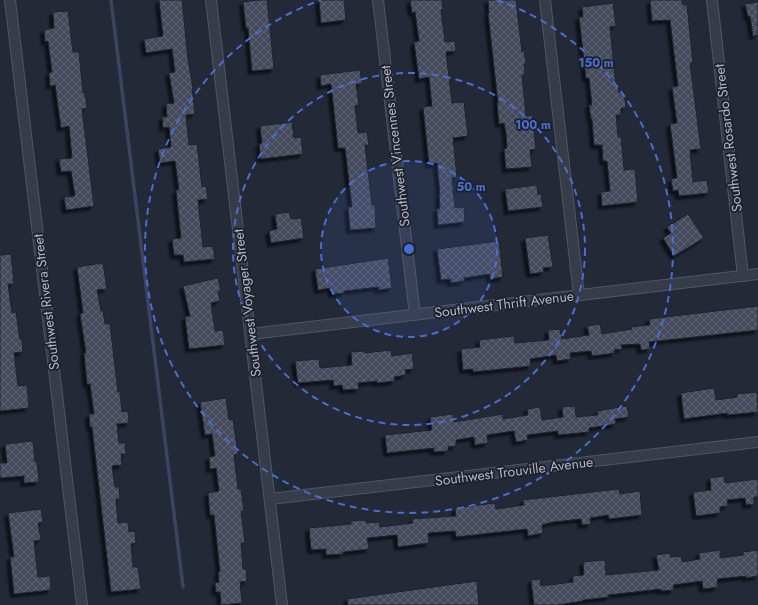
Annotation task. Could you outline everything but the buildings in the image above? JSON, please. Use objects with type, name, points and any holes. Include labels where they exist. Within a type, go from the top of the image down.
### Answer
[{"type":"street","name":"Southwest Rivera Street","points":[[10,0],[82,605]]},
{"type":"street","name":"Southwest Voyager Street","points":[[211,0],[282,605]]},
{"type":"street","name":"Southwest Vincennes Street","points":[[378,0],[415,315]]},
{"type":"street","points":[[544,0],[579,295]]},
{"type":"street","name":"Southwest Rosardo Street","points":[[712,0],[743,276]]},
{"type":"street","name":"Southwest Thrift Avenue","points":[[251,334],[758,274]]},
{"type":"street","name":"Southwest Trouville Avenue","points":[[270,499],[758,442]]},
{"type":"waterway","points":[[111,0],[183,587]]}]
